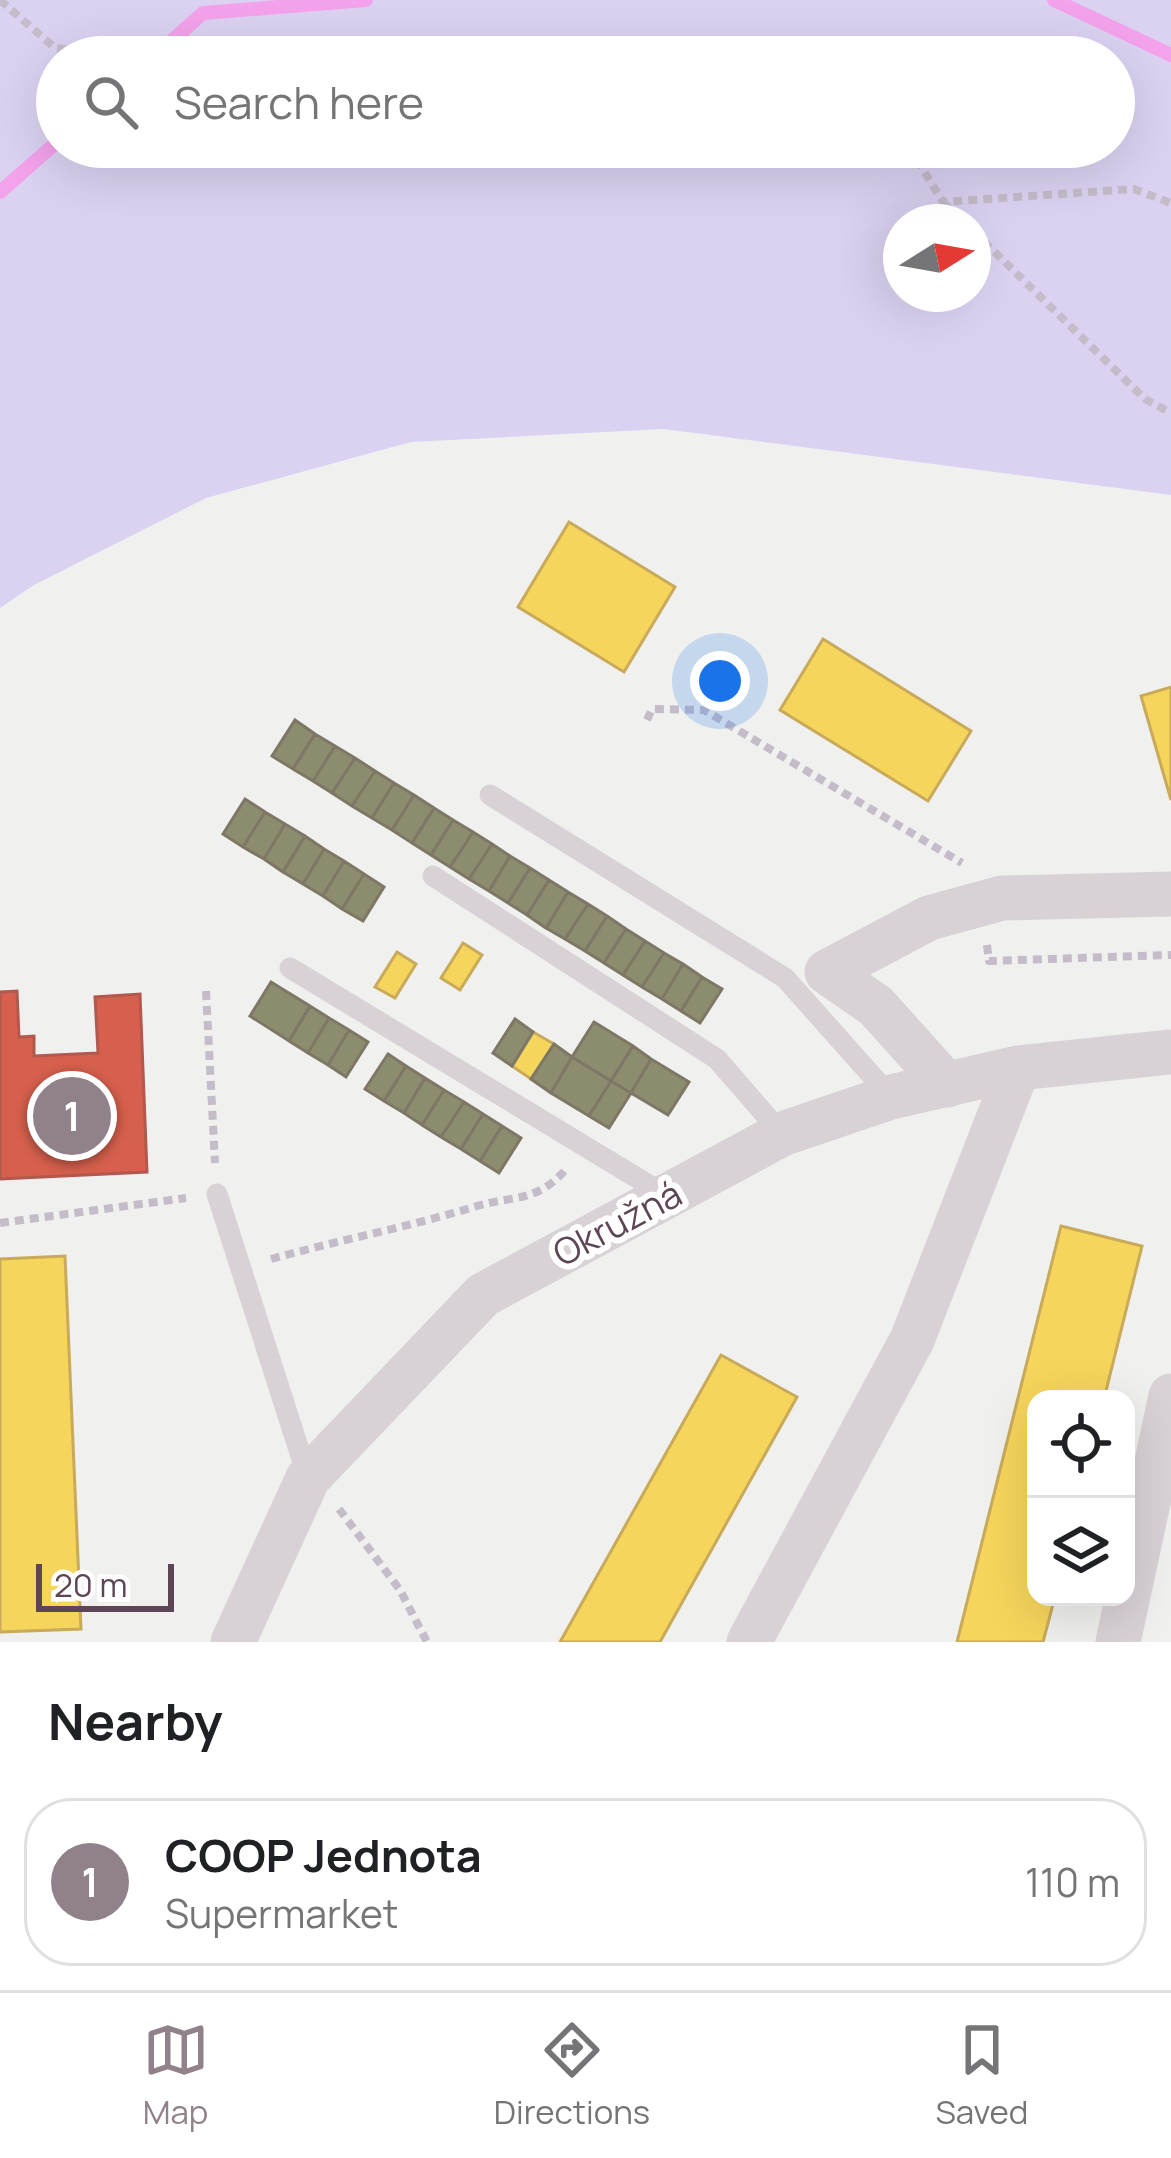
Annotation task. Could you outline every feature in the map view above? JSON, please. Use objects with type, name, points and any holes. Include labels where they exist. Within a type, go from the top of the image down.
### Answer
[{"type":"street","points":[[947,1085],[876,1006],[827,972],[928,918],[1003,898],[1171,895]]},
{"type":"street","name":"Okružná","points":[[233,1642],[308,1478],[483,1295],[782,1134],[891,1097],[1018,1068],[1171,1052]]},
{"type":"street","points":[[748,1642],[912,1340],[1018,1068]]},
{"type":"street","points":[[1118,1642],[1171,1396]]},
{"type":"lane","points":[[490,795],[785,978],[891,1097]]},
{"type":"lane","points":[[433,876],[717,1059],[782,1134]]},
{"type":"lane","points":[[290,968],[667,1196]]},
{"type":"lane","points":[[217,1194],[308,1478]]},
{"type":"path","points":[[0,0],[41,36]]},
{"type":"path","points":[[922,168],[943,202],[1134,189],[1171,203]]},
{"type":"path","points":[[991,249],[1145,399],[1171,413]]},
{"type":"path","points":[[647,720],[652,709],[704,710],[981,874],[989,962],[1171,955]]},
{"type":"path","points":[[0,1223],[217,1194],[206,991]]},
{"type":"path","points":[[240,1267],[481,1205],[518,1202],[560,1177],[586,1147]]},
{"type":"path","points":[[308,1478],[368,1544],[427,1642]]},
{"type":"shaded area","points":[[0,0],[1171,0],[1171,495],[663,429],[411,442],[206,498],[34,585],[0,608]]},
{"type":"building: Homes","points":[[569,522],[675,587],[624,672],[518,607]]},
{"type":"building: Homes","points":[[823,639],[971,731],[928,801],[780,710]]},
{"type":"building: Homes","points":[[1171,687],[1171,800],[1141,696]]},
{"type":"building: Homes","points":[[463,943],[482,955],[460,990],[441,978]]},
{"type":"building: Homes","points":[[397,952],[416,964],[395,998],[375,987]]},
{"type":"building: Homes","points":[[533,1032],[554,1044],[531,1079],[512,1066]]},
{"type":"building: Homes","points":[[1061,1226],[1142,1246],[1106,1390],[1027,1390],[1027,1606],[1053,1606],[1043,1642],[957,1642]]},
{"type":"building: Homes","points":[[65,1256],[81,1629],[0,1632],[0,1259]]},
{"type":"building: Homes","points":[[721,1355],[797,1397],[660,1642],[560,1642]]},
{"type":"building: Shops","points":[[17,991],[19,1037],[34,1036],[34,1056],[98,1053],[95,997],[140,994],[147,1172],[0,1179],[0,992]]},
{"type":"building: Industry","points":[[295,720],[315,734],[293,769],[272,756]]},
{"type":"building: Industry","points":[[315,734],[335,746],[313,781],[293,769]]},
{"type":"building: Industry","points":[[335,746],[355,758],[332,793],[313,781]]},
{"type":"building: Industry","points":[[355,758],[375,771],[352,806],[332,793]]},
{"type":"building: Industry","points":[[375,771],[394,783],[372,818],[352,806]]},
{"type":"building: Industry","points":[[394,783],[414,795],[392,830],[372,818]]},
{"type":"building: Industry","points":[[414,795],[434,808],[412,843],[392,830]]},
{"type":"building: Industry","points":[[245,799],[265,812],[243,847],[223,834]]},
{"type":"building: Industry","points":[[434,808],[453,820],[431,855],[412,843]]},
{"type":"building: Industry","points":[[265,812],[285,824],[264,859],[243,847]]},
{"type":"building: Industry","points":[[453,820],[473,832],[450,867],[431,855]]},
{"type":"building: Industry","points":[[285,824],[305,836],[283,872],[264,859]]},
{"type":"building: Industry","points":[[473,832],[492,844],[469,879],[450,867]]},
{"type":"building: Industry","points":[[305,836],[324,849],[303,884],[283,872]]},
{"type":"building: Industry","points":[[492,844],[510,856],[489,891],[469,879]]},
{"type":"building: Industry","points":[[324,849],[344,861],[323,896],[303,884]]},
{"type":"building: Industry","points":[[510,856],[530,868],[508,903],[489,891]]},
{"type":"building: Industry","points":[[344,861],[364,874],[342,909],[323,896]]},
{"type":"building: Industry","points":[[530,868],[549,880],[527,915],[508,903]]},
{"type":"building: Industry","points":[[364,874],[384,887],[363,921],[342,909]]},
{"type":"building: Industry","points":[[549,880],[568,892],[546,928],[527,915]]},
{"type":"building: Industry","points":[[568,892],[588,904],[565,939],[546,928]]},
{"type":"building: Industry","points":[[588,904],[607,916],[585,951],[565,939]]},
{"type":"building: Industry","points":[[607,916],[626,929],[604,963],[585,951]]},
{"type":"building: Industry","points":[[626,929],[645,941],[623,975],[604,963]]},
{"type":"building: Industry","points":[[645,941],[664,953],[642,987],[623,975]]},
{"type":"building: Industry","points":[[664,953],[683,964],[662,999],[642,987]]},
{"type":"building: Industry","points":[[683,964],[702,977],[681,1011],[662,999]]},
{"type":"building: Industry","points":[[702,977],[722,989],[700,1023],[681,1011]]},
{"type":"building: Industry","points":[[271,982],[310,1006],[289,1041],[250,1016]]},
{"type":"building: Industry","points":[[310,1006],[329,1018],[308,1053],[289,1041]]},
{"type":"building: Industry","points":[[329,1018],[349,1030],[328,1065],[308,1053]]},
{"type":"building: Industry","points":[[515,1019],[533,1032],[512,1066],[493,1053]]},
{"type":"building: Industry","points":[[594,1022],[633,1046],[611,1081],[572,1057]]},
{"type":"building: Industry","points":[[349,1030],[368,1042],[346,1077],[328,1065]]},
{"type":"building: Industry","points":[[554,1044],[572,1057],[551,1093],[531,1079]]},
{"type":"building: Industry","points":[[633,1046],[651,1059],[631,1093],[611,1081]]},
{"type":"building: Industry","points":[[388,1054],[406,1066],[384,1101],[365,1089]]},
{"type":"building: Industry","points":[[572,1057],[611,1081],[589,1116],[551,1093]]},
{"type":"building: Industry","points":[[651,1059],[689,1082],[668,1115],[631,1093]]},
{"type":"building: Industry","points":[[406,1066],[425,1078],[404,1113],[384,1101]]},
{"type":"building: Industry","points":[[425,1078],[444,1090],[422,1125],[404,1113]]},
{"type":"building: Industry","points":[[611,1081],[631,1093],[609,1128],[589,1116]]},
{"type":"building: Industry","points":[[444,1090],[464,1102],[441,1137],[422,1125]]},
{"type":"building: Industry","points":[[464,1102],[483,1114],[461,1149],[441,1137]]},
{"type":"building: Industry","points":[[483,1114],[502,1126],[480,1161],[461,1149]]},
{"type":"building: Industry","points":[[502,1126],[521,1138],[499,1173],[480,1161]]},
{"type":"waterway","points":[[177,36],[203,13],[366,0]]},
{"type":"waterway","points":[[1054,0],[1131,36]]},
{"type":"waterway","points":[[1135,38],[1171,55]]},
{"type":"waterway","points":[[0,192],[36,160]]},
{"type":"place","name":"COOP Jednota","points":[[72,1116]]}]
